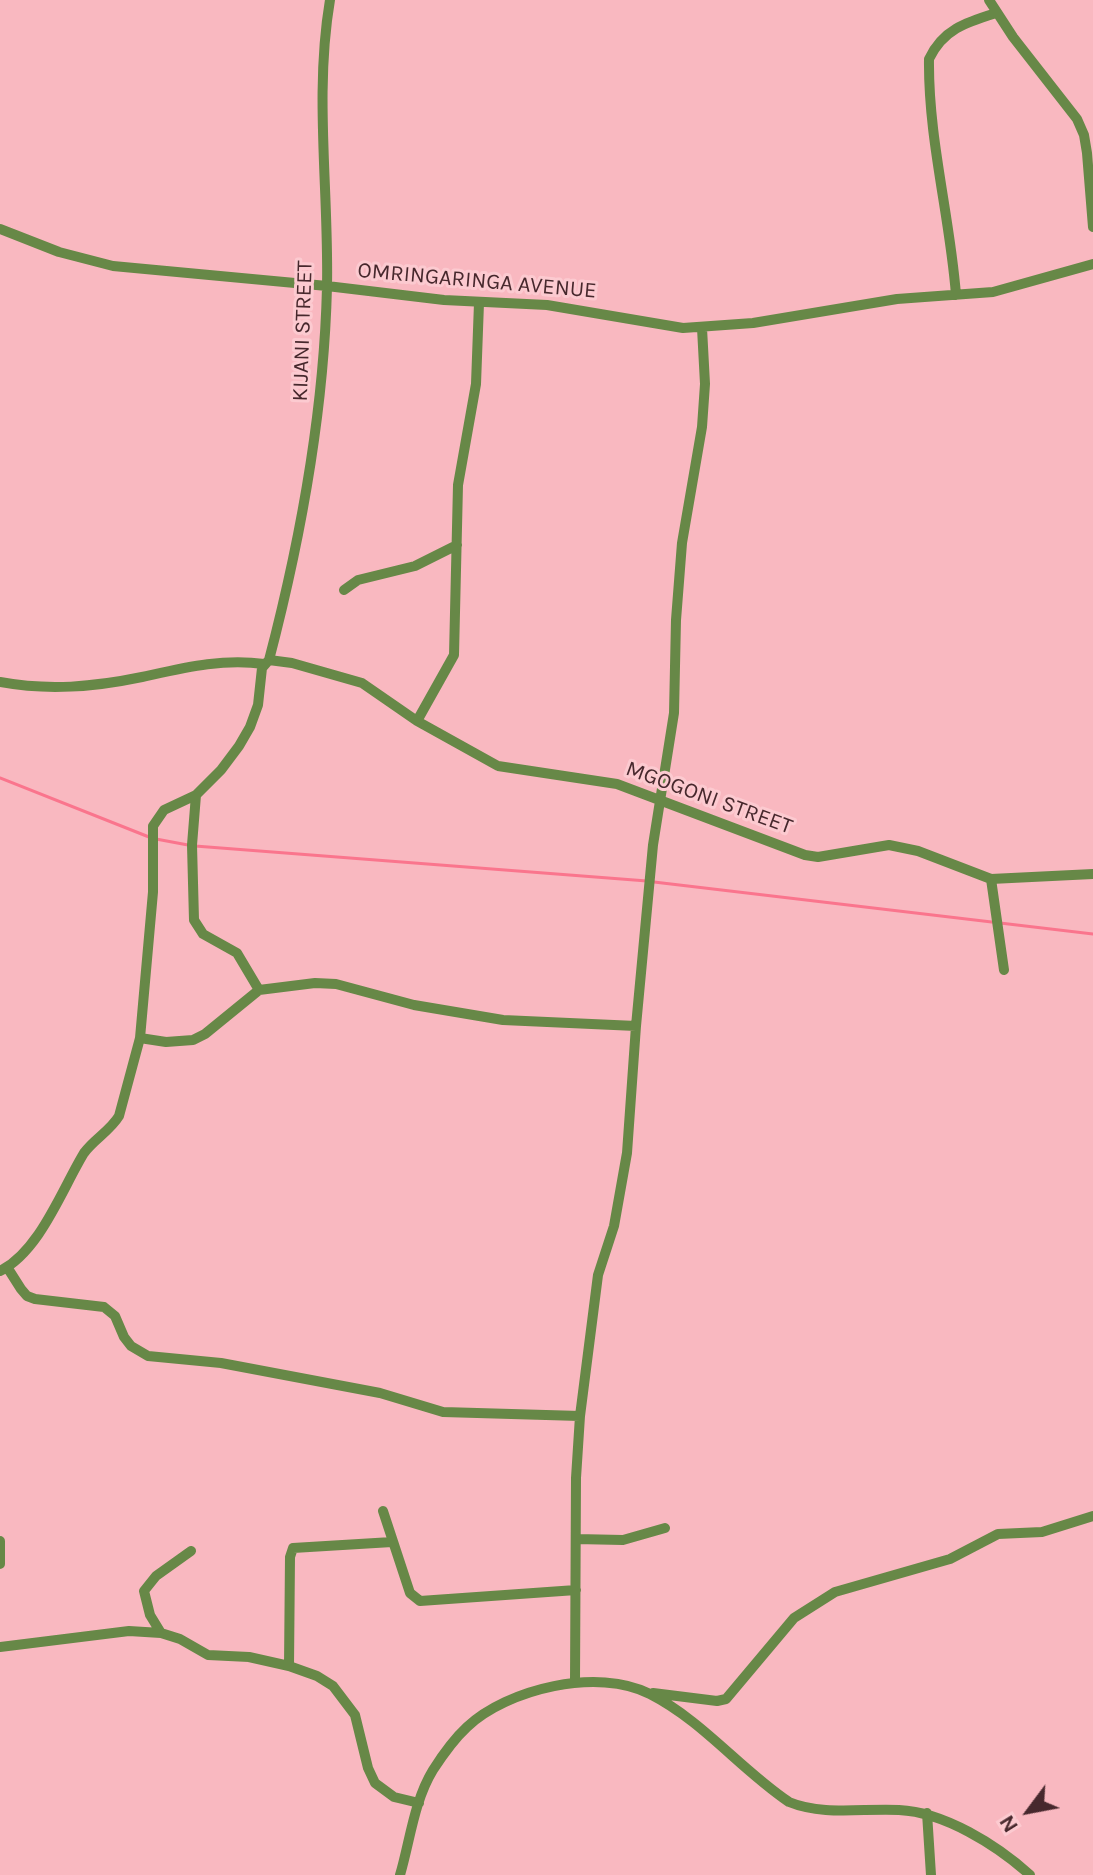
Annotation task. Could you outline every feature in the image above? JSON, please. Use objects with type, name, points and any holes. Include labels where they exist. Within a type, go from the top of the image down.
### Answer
[{"type":"street","name":"KIJANI STREET","points":[[267,662],[319,422],[327,286],[323,63],[330,0]]},
{"type":"street","points":[[989,0],[1077,119],[1084,135],[1093,227]]},
{"type":"street","points":[[956,295],[948,222],[936,155],[929,59],[935,47],[954,29],[996,13]]},
{"type":"street","name":"OMRINGARINGA AVENUE","points":[[0,229],[59,252],[113,266],[327,286],[414,298],[547,305],[603,312],[668,327],[702,328],[768,321],[864,303],[993,292],[1093,264]]},
{"type":"street","points":[[417,721],[454,655],[459,472],[476,384],[479,303]]},
{"type":"street","points":[[575,1682],[576,1478],[580,1416],[598,1275],[614,1226],[627,1153],[653,845],[674,713],[682,543],[702,427],[705,384],[702,328]]},
{"type":"street","points":[[344,590],[358,580],[415,566],[457,545]]},
{"type":"street","name":"MGOGONI STREET","points":[[0,682],[25,687],[86,686],[217,662],[292,663],[362,683],[417,721],[498,766],[617,784],[805,855],[818,857],[889,845],[901,846],[991,879],[1093,874]]},
{"type":"street","points":[[267,662],[250,727],[221,770],[196,795],[164,810],[153,826],[153,892],[140,1038],[119,1116],[86,1151],[56,1205],[28,1246],[4,1269],[27,1296],[111,1310],[131,1346],[148,1356],[221,1363],[380,1393],[443,1412],[580,1416]]},
{"type":"street","points":[[196,795],[192,845],[194,920],[203,934],[237,953],[259,990]]},
{"type":"street","points":[[991,879],[1004,970]]},
{"type":"street","points":[[140,1038],[166,1042],[193,1040],[205,1034],[259,990],[299,984],[336,984],[414,1005],[503,1020],[636,1026]]},
{"type":"street","points":[[383,1511],[410,1593],[420,1601],[576,1590]]},
{"type":"street","points":[[400,1875],[419,1803],[432,1771],[468,1726],[493,1709],[530,1692],[575,1682],[717,1701],[726,1699],[794,1618],[835,1592],[950,1559],[998,1534],[1042,1532],[1093,1516]]},
{"type":"street","points":[[576,1539],[623,1540],[665,1528]]},
{"type":"street","points":[[0,1541],[0,1564]]},
{"type":"street","points":[[289,1666],[290,1557],[293,1548],[392,1542]]},
{"type":"street","points":[[161,1633],[150,1615],[144,1591],[156,1576],[191,1551]]},
{"type":"street","points":[[0,1647],[129,1631],[161,1633],[180,1639],[208,1655],[249,1657],[317,1676],[333,1686],[355,1715],[368,1768],[375,1783],[394,1797],[419,1803]]},
{"type":"street","points":[[647,1692],[701,1728],[799,1807],[927,1813],[953,1823],[1030,1875]]},
{"type":"street","points":[[927,1813],[931,1875]]},
{"type":"waterway","points":[[0,778],[149,837]]},
{"type":"waterway","points":[[156,839],[188,845]]},
{"type":"waterway","points":[[195,846],[647,881]]},
{"type":"waterway","points":[[654,882],[1093,934]]}]
